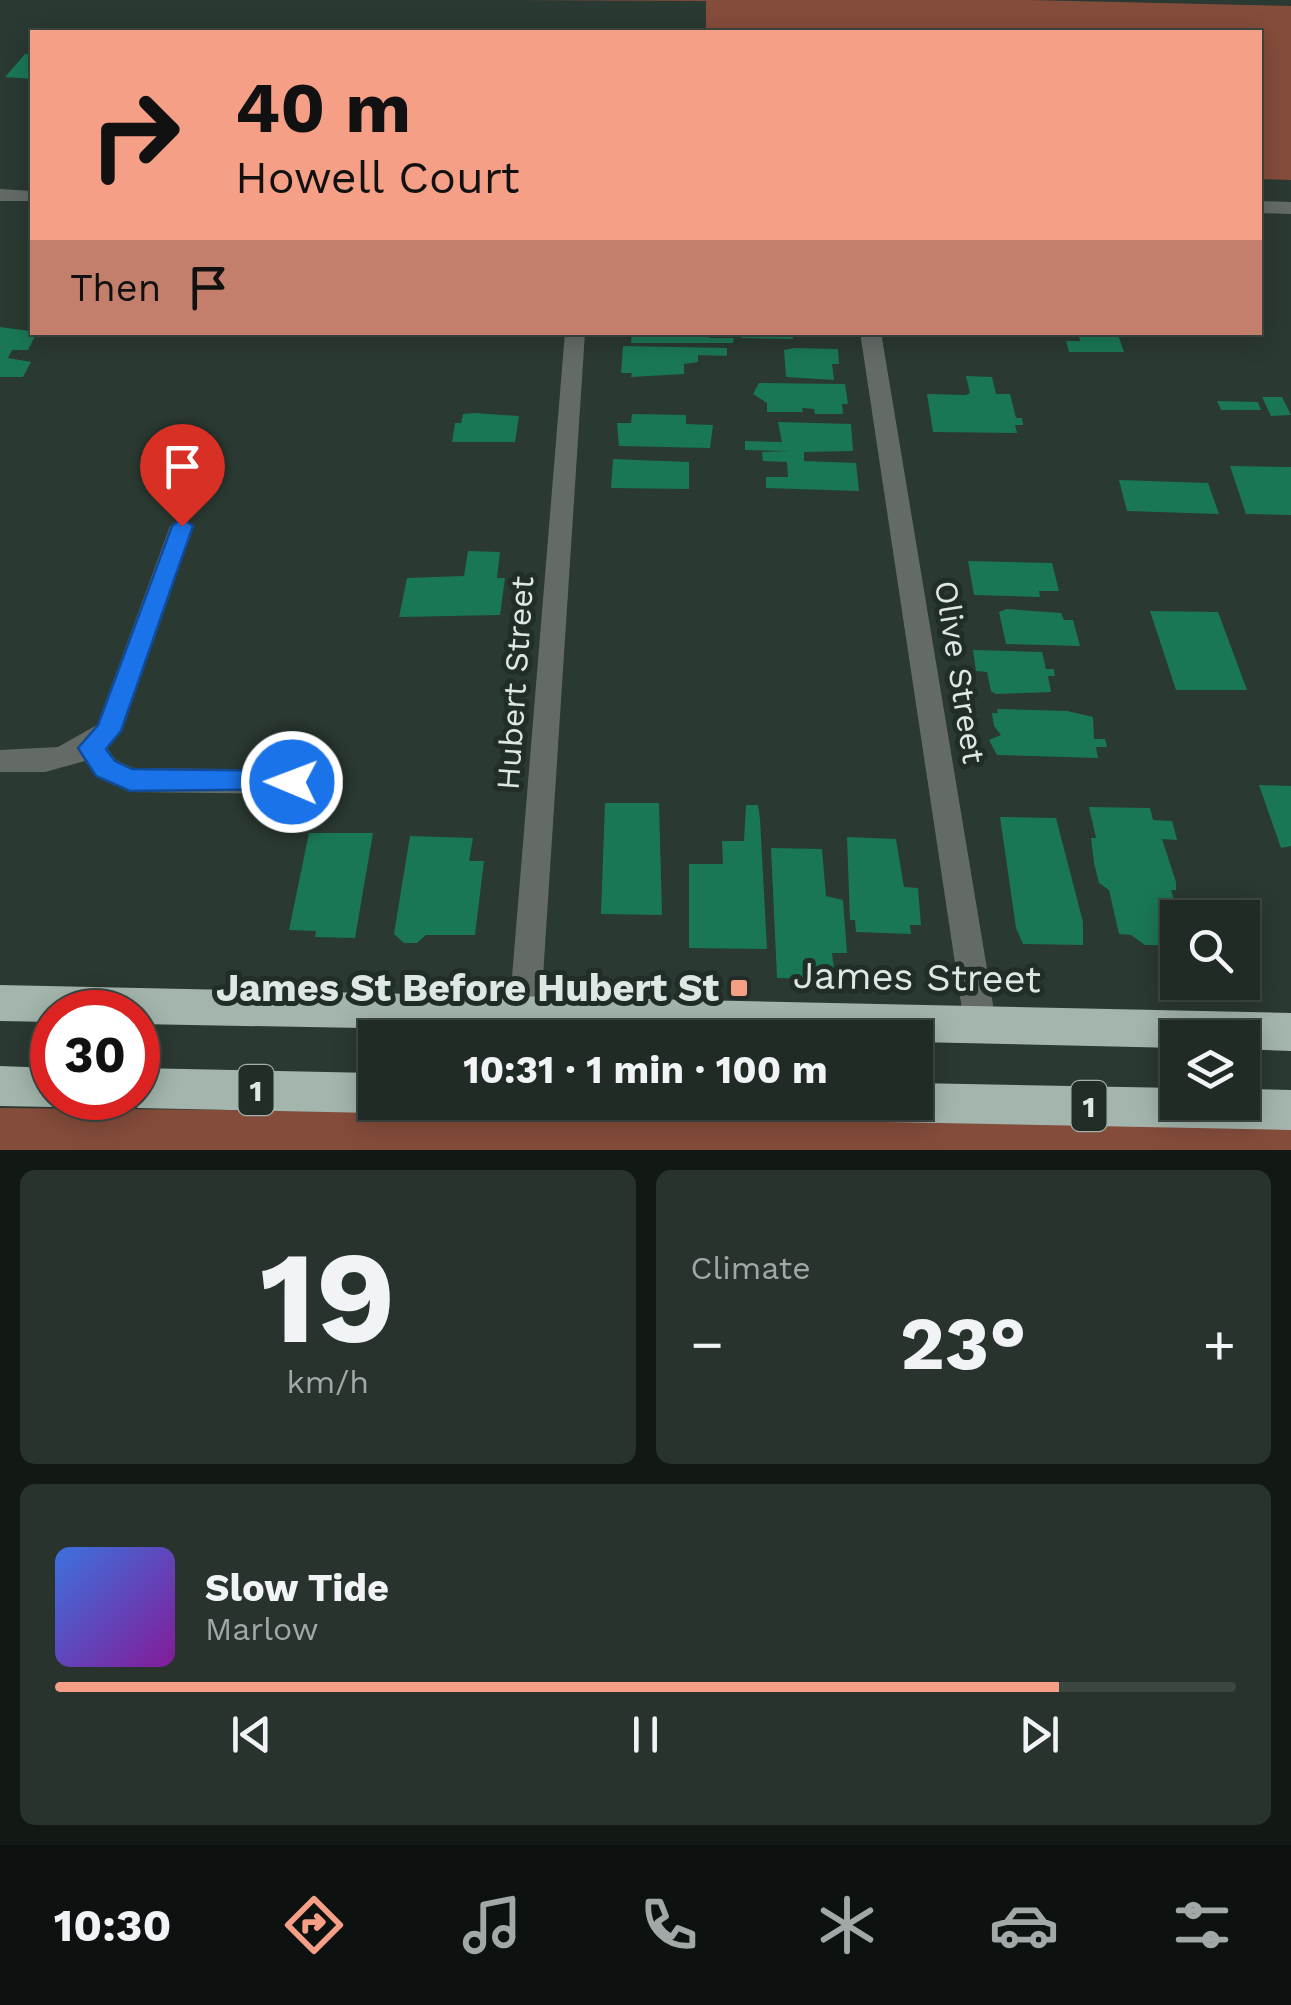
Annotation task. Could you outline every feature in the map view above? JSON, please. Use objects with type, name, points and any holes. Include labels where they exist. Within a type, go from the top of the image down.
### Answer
[{"type":"highway","name":"James Street","points":[[0,1003],[405,1020]]},
{"type":"highway","name":"James Street","points":[[933,1024],[1291,1032]]},
{"type":"highway","points":[[0,1086],[30,1087]]},
{"type":"highway","name":"1","points":[[160,1088],[358,1093]]},
{"type":"highway","name":"1","points":[[933,1103],[1291,1110]]},
{"type":"street","points":[[3,200],[30,196]]},
{"type":"street","points":[[1262,208],[1291,208]]},
{"type":"street","name":"Hubert Street","points":[[524,1020],[574,335]]},
{"type":"street","name":"Olive Street","points":[[870,335],[980,1024]]},
{"type":"street","points":[[0,761],[62,760],[90,748],[108,731],[182,526]]},
{"type":"street","points":[[90,748],[106,768],[130,780],[292,782]]},
{"type":"shaded area","points":[[500,0],[1028,0],[1291,6],[1291,180],[1262,179],[1262,30],[706,30],[706,1]]},
{"type":"shaded area","points":[[0,1108],[30,1108],[30,1120],[160,1120],[160,1109],[358,1111],[358,1120],[933,1119],[1291,1127],[1291,1150],[0,1150]]},
{"type":"building","points":[[25,54],[30,54],[30,79],[5,77]]},
{"type":"building","points":[[0,327],[36,335],[28,350],[12,350],[8,358],[31,362],[23,377],[0,377]]},
{"type":"building","points":[[632,335],[734,338],[733,343],[631,343]]},
{"type":"building","points":[[792,335],[793,339],[741,338]]},
{"type":"building","points":[[1079,335],[1118,335],[1124,352],[1069,352],[1066,341],[1080,341]]},
{"type":"building","points":[[623,346],[727,348],[727,356],[698,355],[698,362],[684,364],[684,374],[631,377],[632,373],[621,373]]},
{"type":"building","points":[[838,349],[839,364],[832,364],[834,380],[786,377],[784,350]]},
{"type":"building","points":[[966,376],[992,377],[996,394],[1010,394],[1016,418],[1022,418],[1023,425],[1015,425],[1017,433],[933,432],[927,394],[966,395],[970,393]]},
{"type":"building","points":[[759,383],[845,384],[848,404],[842,404],[843,414],[815,414],[814,409],[802,408],[803,412],[767,412],[767,403],[753,394]]},
{"type":"building","points":[[1262,397],[1282,397],[1291,415],[1271,416]]},
{"type":"building","points":[[1217,401],[1258,402],[1261,410],[1221,410]]},
{"type":"building","points":[[463,414],[519,416],[515,442],[452,442],[455,423],[461,423]]},
{"type":"building","points":[[632,414],[686,415],[686,424],[713,425],[710,448],[619,446],[617,423],[631,423]]},
{"type":"building","points":[[778,422],[851,424],[853,451],[804,452],[804,461],[856,463],[859,491],[766,488],[766,477],[788,477],[787,462],[763,461],[762,452],[790,451],[745,450],[745,441],[782,442]]},
{"type":"building","points":[[613,459],[689,462],[689,489],[611,488]]},
{"type":"building","points":[[1230,466],[1291,467],[1291,515],[1246,514]]},
{"type":"building","points":[[1119,480],[1208,483],[1219,514],[1127,511]]},
{"type":"building","points":[[468,551],[500,552],[497,578],[505,578],[500,615],[399,617],[407,578],[464,576]]},
{"type":"building","points":[[968,561],[1052,563],[1059,591],[1039,591],[1040,597],[974,595]]},
{"type":"building","points":[[1007,609],[1061,613],[1064,620],[1073,620],[1080,646],[1006,644],[999,612]]},
{"type":"building","points":[[1150,611],[1218,612],[1247,690],[1176,690]]},
{"type":"building","points":[[973,650],[1042,652],[1046,669],[1054,669],[1055,676],[1048,676],[1051,692],[996,694],[991,691],[987,672],[976,671]]},
{"type":"building","points":[[997,709],[1067,711],[1093,717],[1094,739],[1105,739],[1107,747],[1096,747],[1098,758],[997,755],[989,740],[1001,735],[994,726],[992,713],[998,713]]},
{"type":"building","points":[[1259,785],[1291,786],[1291,846],[1281,848]]},
{"type":"building","points":[[605,803],[659,803],[662,915],[601,914]]},
{"type":"building","points":[[746,805],[758,805],[767,949],[689,948],[689,864],[723,864],[722,841],[744,841]]},
{"type":"building","points":[[1089,807],[1150,808],[1153,820],[1172,821],[1177,840],[1162,839],[1176,890],[1171,890],[1174,900],[1160,900],[1160,945],[1145,945],[1131,935],[1119,934],[1109,890],[1099,883],[1094,863],[1091,838],[1096,838]]},
{"type":"building","points":[[1000,817],[1056,818],[1083,922],[1083,945],[1023,944],[1016,928]]},
{"type":"building","points":[[309,833],[373,833],[355,938],[315,937],[316,931],[289,930]]},
{"type":"building","points":[[410,836],[473,838],[469,861],[484,861],[475,935],[426,935],[417,943],[404,943],[394,934]]},
{"type":"building","points":[[847,837],[896,839],[904,887],[918,888],[921,925],[910,925],[911,934],[856,932],[855,920],[850,920]]},
{"type":"building","points":[[771,848],[822,849],[826,896],[843,900],[847,953],[832,953],[834,970],[825,979],[777,978]]},
{"type":"place","name":"James St Before Hubert St","points":[[739,988]]},
{"type":"route","points":[[182,526],[108,731],[90,748],[106,768],[130,780],[292,782]]}]
